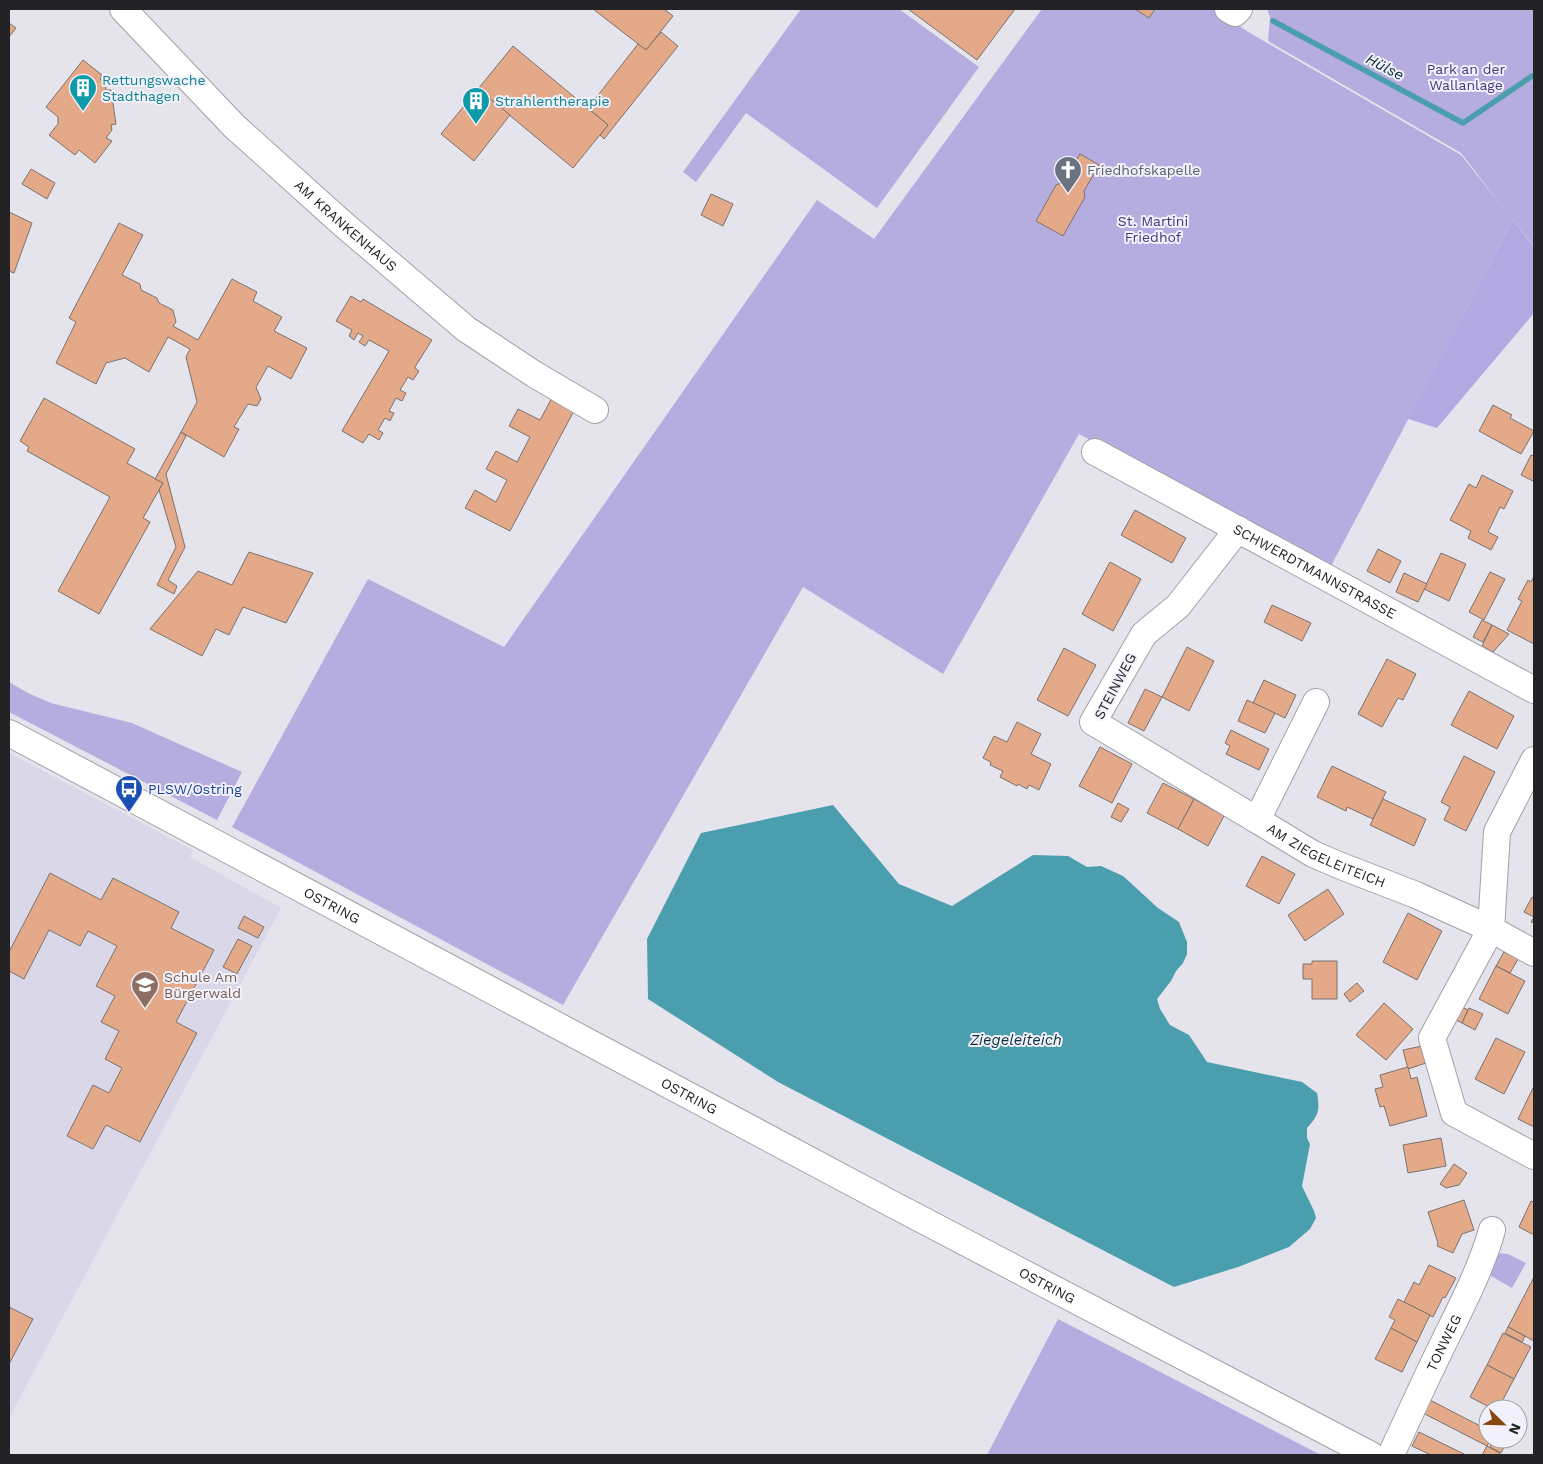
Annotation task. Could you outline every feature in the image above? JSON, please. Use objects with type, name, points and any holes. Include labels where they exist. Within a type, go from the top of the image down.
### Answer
[{"type":"street","name":"AM KRANKENHAUS","points":[[123,9],[234,126],[343,224],[476,336],[595,410]]},
{"type":"street","name":"SCHWERDTMANNSTRASSE","points":[[1095,452],[1534,690]]},
{"type":"street","name":"STEINWEG","points":[[1238,529],[1178,606],[1144,634],[1094,722],[1257,820]]},
{"type":"street","name":"AM ZIEGELEITEICH","points":[[1316,702],[1257,820],[1313,854],[1416,895],[1491,930],[1534,953]]},
{"type":"street","name":"OSTRING","points":[[9,733],[900,1208],[1372,1455]]},
{"type":"street","points":[[1534,760],[1497,832],[1491,930],[1432,1038],[1454,1113],[1534,1156]]},
{"type":"street","name":"TONWEG","points":[[1391,1455],[1488,1246],[1492,1230]]},
{"type":"shaded area","points":[[1513,220],[1534,247],[1534,313],[1437,428],[1408,419]]},
{"type":"shaded area","points":[[9,753],[193,850],[190,857],[281,908],[9,1418]]},
{"type":"green space","points":[[801,9],[899,9],[979,67],[877,208],[746,113],[696,182],[683,172]]},
{"type":"green space","name":"St. Martini Friedhof","points":[[1042,9],[1213,9],[1250,33],[1461,155],[1505,210],[1461,153],[1268,41],[1270,17],[1267,9],[1534,9],[1534,244],[1513,220],[1330,568],[1079,434],[943,674],[803,587],[563,1005],[232,827],[368,579],[504,647],[817,200],[874,239]]},
{"type":"green space","points":[[9,682],[51,703],[132,723],[242,772],[217,820],[9,712]]},
{"type":"green space","points":[[1497,1253],[1508,1254],[1526,1263],[1512,1288],[1486,1273]]},
{"type":"green space","points":[[1058,1319],[1321,1455],[987,1455]]},
{"type":"water","name":"Ziegeleiteich","points":[[833,805],[899,884],[952,906],[1033,855],[1068,856],[1087,867],[1101,866],[1123,876],[1158,908],[1179,922],[1187,942],[1187,954],[1171,981],[1157,999],[1160,1009],[1170,1025],[1189,1035],[1207,1062],[1302,1082],[1317,1093],[1318,1112],[1307,1128],[1307,1138],[1310,1144],[1302,1186],[1316,1218],[1310,1229],[1289,1247],[1238,1267],[1174,1287],[778,1082],[648,999],[647,939],[701,833]]},
{"type":"building","points":[[593,9],[664,9],[673,16],[646,50]]},
{"type":"building","points":[[908,9],[1015,9],[977,60]]},
{"type":"building","points":[[1135,9],[1155,9],[1149,18]]},
{"type":"building","points":[[9,23],[16,28],[9,37]]},
{"type":"building","points":[[661,32],[678,46],[604,139],[600,135],[608,125],[588,108],[638,44],[646,50]]},
{"type":"building","points":[[513,46],[608,125],[573,168],[478,89]]},
{"type":"building","name":"Rettungswache Stadthagen","points":[[83,60],[102,75],[100,79],[105,83],[106,90],[111,90],[116,124],[111,125],[112,130],[106,138],[112,141],[95,163],[79,150],[75,155],[49,135],[58,124],[58,117],[46,107]]},
{"type":"building","name":"Strahlentherapie","points":[[478,89],[510,115],[474,161],[441,134]]},
{"type":"building","name":"Friedhofskapelle","points":[[1080,154],[1099,165],[1084,191],[1085,197],[1063,236],[1036,221],[1056,185],[1064,182]]},
{"type":"building","points":[[31,169],[55,183],[47,199],[22,184]]},
{"type":"building","points":[[711,194],[733,204],[723,226],[701,215]]},
{"type":"building","points":[[9,212],[32,223],[14,273],[9,271]]},
{"type":"building","points":[[119,223],[143,235],[122,275],[140,284],[141,290],[157,298],[159,303],[173,310],[176,322],[173,326],[198,340],[232,279],[257,292],[253,301],[282,317],[274,331],[307,348],[291,379],[268,366],[256,387],[261,399],[257,406],[248,404],[234,427],[239,429],[224,457],[181,432],[197,402],[186,357],[190,349],[168,337],[149,372],[125,358],[106,363],[96,384],[56,363],[76,322],[69,318]]},
{"type":"building","points":[[351,296],[361,302],[363,299],[432,340],[415,367],[419,371],[413,380],[408,377],[400,390],[406,393],[402,401],[396,398],[389,411],[394,413],[390,421],[385,418],[378,430],[383,433],[379,440],[369,434],[363,443],[342,431],[389,351],[369,340],[365,346],[359,342],[363,336],[358,333],[354,340],[349,336],[352,330],[336,321]]},
{"type":"building","points":[[553,396],[576,407],[510,531],[465,508],[475,490],[496,502],[507,480],[486,469],[496,451],[517,462],[530,437],[509,426],[518,409],[540,420]]},
{"type":"building","points":[[44,398],[135,449],[127,463],[163,483],[143,518],[150,522],[99,614],[58,591],[110,497],[27,451],[29,447],[20,441]]},
{"type":"building","points":[[1493,405],[1512,415],[1510,418],[1534,431],[1521,454],[1479,431]]},
{"type":"building","points":[[181,432],[186,436],[166,474],[185,547],[168,580],[177,586],[174,594],[157,585],[176,547],[159,490],[163,483],[155,479]]},
{"type":"building","points":[[1531,455],[1534,456],[1533,481],[1521,475]]},
{"type":"building","points":[[1482,475],[1513,491],[1504,509],[1500,507],[1488,532],[1498,537],[1491,550],[1468,538],[1471,531],[1450,520],[1469,484],[1476,488]]},
{"type":"building","points":[[1135,510],[1186,538],[1172,563],[1121,535]]},
{"type":"building","points":[[1378,549],[1401,561],[1390,583],[1367,571]]},
{"type":"building","points":[[249,552],[313,573],[286,623],[243,607],[229,635],[216,629],[202,656],[150,629],[198,571],[232,585]]},
{"type":"building","points":[[1441,553],[1466,564],[1449,601],[1424,589]]},
{"type":"building","points":[[1110,562],[1141,579],[1113,631],[1082,614]]},
{"type":"building","points":[[1490,572],[1505,579],[1484,620],[1469,612]]},
{"type":"building","points":[[1404,573],[1427,584],[1418,602],[1396,592]]},
{"type":"building","points":[[1534,576],[1534,644],[1507,630],[1522,601],[1518,599],[1528,580],[1531,582]]},
{"type":"building","points":[[1272,605],[1311,623],[1302,641],[1264,622]]},
{"type":"building","points":[[1482,620],[1492,625],[1483,642],[1473,637]]},
{"type":"building","points":[[1492,625],[1509,634],[1493,652],[1482,646]]},
{"type":"building","points":[[1187,647],[1214,661],[1189,711],[1162,697]]},
{"type":"building","points":[[1064,648],[1096,665],[1068,716],[1037,700]]},
{"type":"building","points":[[1387,659],[1416,674],[1403,700],[1398,698],[1382,727],[1358,714]]},
{"type":"building","points":[[1264,680],[1296,695],[1285,718],[1253,703]]},
{"type":"building","points":[[1145,689],[1162,697],[1144,731],[1128,723]]},
{"type":"building","points":[[1469,691],[1514,716],[1497,749],[1451,725]]},
{"type":"building","points":[[1247,700],[1275,713],[1265,733],[1238,721]]},
{"type":"building","points":[[1017,722],[1041,734],[1031,754],[1051,764],[1039,790],[1029,785],[1027,789],[1018,784],[1017,786],[1000,777],[1003,771],[990,765],[991,762],[983,758],[994,736],[1007,742]]},
{"type":"building","points":[[1231,730],[1269,749],[1259,770],[1226,754],[1230,746],[1225,743]]},
{"type":"building","points":[[1100,747],[1132,764],[1112,803],[1079,786]]},
{"type":"building","points":[[1464,756],[1495,772],[1466,831],[1444,820],[1450,807],[1441,802]]},
{"type":"building","points":[[1332,766],[1386,792],[1373,819],[1347,807],[1346,811],[1317,797]]},
{"type":"building","points":[[1163,783],[1194,799],[1178,829],[1147,813]]},
{"type":"building","points":[[1194,799],[1224,816],[1208,846],[1178,829]]},
{"type":"building","points":[[1383,799],[1426,819],[1414,846],[1370,825]]},
{"type":"building","points":[[1118,803],[1129,809],[1121,822],[1111,817]]},
{"type":"building","points":[[1262,856],[1295,874],[1279,904],[1246,886]]},
{"type":"building","name":"Schule Am Bürgerwald","points":[[50,873],[101,900],[113,878],[179,912],[171,928],[214,950],[176,1022],[197,1033],[140,1142],[106,1125],[93,1149],[67,1136],[93,1085],[109,1093],[122,1068],[105,1059],[119,1031],[101,1022],[115,996],[96,986],[117,946],[88,931],[80,946],[49,930],[24,979],[9,971],[9,952]]},
{"type":"building","points":[[1328,889],[1344,914],[1305,941],[1288,915]]},
{"type":"building","points":[[1532,897],[1534,898],[1534,917],[1524,912]]},
{"type":"building","points":[[1408,913],[1442,931],[1417,980],[1383,962]]},
{"type":"building","points":[[244,916],[264,927],[258,938],[238,928]]},
{"type":"building","points":[[238,939],[252,946],[237,974],[223,967]]},
{"type":"building","points":[[1504,952],[1518,959],[1510,973],[1496,966]]},
{"type":"building","points":[[1312,961],[1337,961],[1337,999],[1312,999],[1312,979],[1303,979],[1303,964],[1312,964]]},
{"type":"building","points":[[1496,966],[1525,981],[1508,1014],[1479,999]]},
{"type":"building","points":[[1357,983],[1364,991],[1350,1002],[1344,994]]},
{"type":"building","points":[[1384,1003],[1413,1029],[1386,1060],[1356,1035]]},
{"type":"building","points":[[1460,1006],[1468,1010],[1462,1023],[1454,1019]]},
{"type":"building","points":[[1469,1008],[1483,1014],[1475,1030],[1462,1023]]},
{"type":"building","points":[[1496,1038],[1525,1052],[1504,1094],[1475,1079]]},
{"type":"building","points":[[1422,1046],[1426,1063],[1408,1069],[1403,1050]]},
{"type":"building","points":[[1408,1067],[1411,1079],[1417,1077],[1427,1116],[1390,1126],[1384,1106],[1380,1107],[1375,1089],[1383,1087],[1380,1075]]},
{"type":"building","points":[[1534,1089],[1534,1127],[1518,1119]]},
{"type":"building","points":[[1441,1138],[1446,1166],[1408,1173],[1403,1145]]},
{"type":"building","points":[[1454,1164],[1467,1173],[1459,1185],[1446,1188],[1440,1184]]},
{"type":"building","points":[[1464,1200],[1474,1230],[1462,1234],[1453,1253],[1437,1246],[1438,1243],[1428,1212]]},
{"type":"building","points":[[1531,1201],[1534,1202],[1534,1235],[1519,1227]]},
{"type":"building","points":[[1429,1265],[1456,1278],[1445,1298],[1443,1297],[1433,1317],[1404,1302],[1414,1282],[1419,1285]]},
{"type":"building","points":[[1534,1277],[1534,1341],[1508,1327]]},
{"type":"building","points":[[1398,1299],[1430,1315],[1417,1342],[1391,1328],[1395,1320],[1389,1317]]},
{"type":"building","points":[[9,1307],[33,1319],[9,1364]]},
{"type":"building","points":[[1508,1327],[1525,1336],[1522,1342],[1505,1333]]},
{"type":"building","points":[[1391,1328],[1417,1342],[1402,1372],[1375,1359]]},
{"type":"building","points":[[1503,1333],[1531,1347],[1514,1379],[1487,1365]]},
{"type":"building","points":[[1487,1365],[1514,1379],[1503,1399],[1478,1399],[1478,1401],[1470,1397]]},
{"type":"building","points":[[1428,1399],[1478,1425],[1478,1441],[1421,1412]]},
{"type":"building","points":[[1419,1432],[1466,1455],[1431,1455],[1412,1446]]},
{"type":"building","points":[[1485,1449],[1493,1449],[1500,1453],[1499,1455],[1482,1455]]},
{"type":"building","points":[[1494,1449],[1503,1449],[1501,1453]]},
{"type":"waterway","name":"Hülse","points":[[1273,21],[1463,123],[1534,76]]},
{"type":"place","name":"Rettungswache Stadthagen","points":[[83,112]]},
{"type":"place","name":"Strahlentherapie","points":[[476,125]]},
{"type":"place","name":"Friedhofskapelle","points":[[1068,194]]},
{"type":"place","name":"PLSW/Ostring","points":[[129,813]]},
{"type":"place","name":"Schule Am Bürgerwald","points":[[145,1009]]},
{"type":"park label","name":"Park an der Wallanlage","points":[[1466,78]]}]
